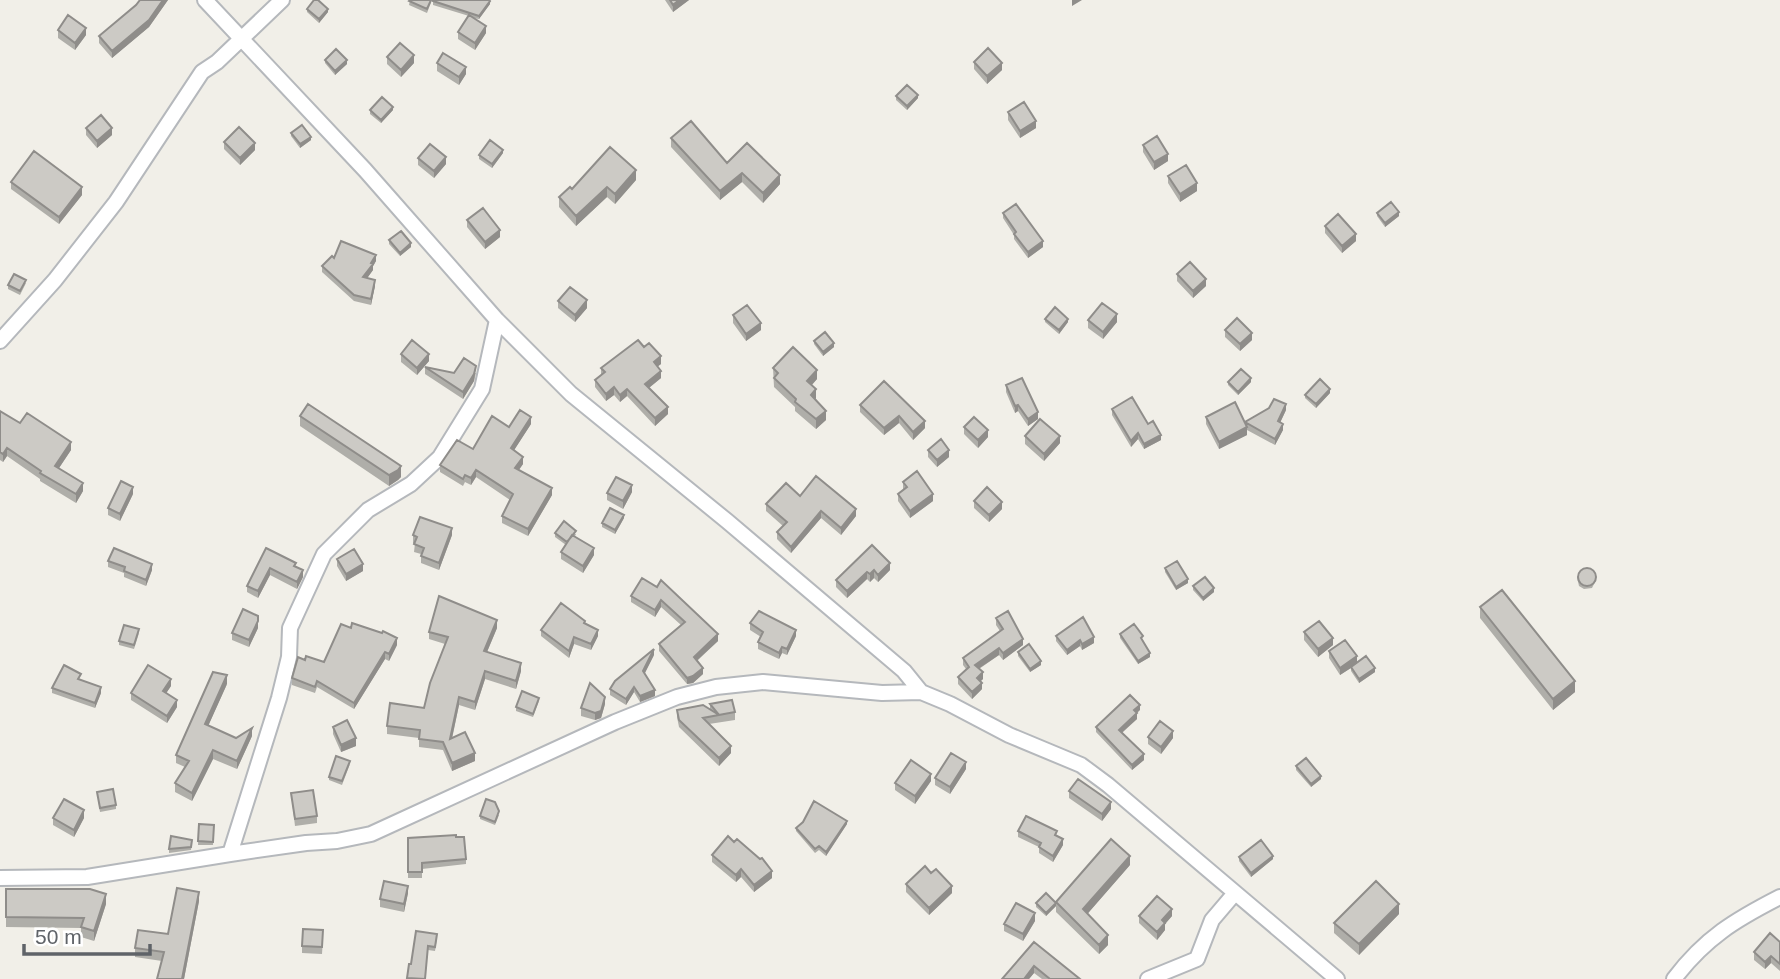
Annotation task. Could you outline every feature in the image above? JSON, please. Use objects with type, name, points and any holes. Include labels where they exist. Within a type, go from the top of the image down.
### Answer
[{"type":"street","points":[[205,0],[365,170],[498,320],[580,403],[727,521],[904,670],[921,692]]},
{"type":"street","points":[[0,341],[55,280],[116,202],[202,72],[217,62],[282,0]]},
{"type":"street","points":[[230,854],[279,698],[289,657],[290,628],[324,554],[368,510],[411,484],[440,457],[482,389],[498,320]]},
{"type":"street","points":[[0,878],[87,877],[371,834],[615,722],[677,697],[716,687],[763,682],[882,693],[921,692],[1009,735],[1081,765],[1337,979]]},
{"type":"street","points":[[1148,979],[1197,959],[1212,920],[1235,893]]},
{"type":"street","points":[[1674,979],[1694,953],[1730,923],[1780,897]]},
{"type":"building","points":[[140,0],[163,0],[149,20],[112,51],[99,36]]},
{"type":"building","points":[[314,0],[318,0],[328,9],[319,19],[307,9]]},
{"type":"building","points":[[410,0],[431,0],[427,9]]},
{"type":"building","points":[[433,0],[489,0],[490,1],[479,16]]},
{"type":"building","points":[[68,15],[86,28],[75,43],[58,30]]},
{"type":"building","points":[[469,15],[486,26],[475,43],[458,32]]},
{"type":"building","points":[[400,43],[414,55],[401,70],[387,57]]},
{"type":"building","points":[[988,48],[1002,63],[987,76],[974,62]]},
{"type":"building","points":[[336,49],[347,60],[335,71],[325,60]]},
{"type":"building","points":[[443,53],[466,67],[459,77],[437,63]]},
{"type":"building","points":[[907,85],[918,95],[907,106],[896,96]]},
{"type":"building","points":[[382,97],[393,107],[381,120],[370,110]]},
{"type":"building","points":[[1024,102],[1036,121],[1020,131],[1008,112]]},
{"type":"building","points":[[101,115],[112,128],[97,141],[86,128]]},
{"type":"building","points":[[691,121],[727,163],[747,143],[780,175],[763,193],[742,173],[720,191],[671,138]]},
{"type":"building","points":[[302,125],[311,137],[300,144],[291,133]]},
{"type":"building","points":[[239,127],[255,143],[240,158],[224,142]]},
{"type":"building","points":[[1157,136],[1168,154],[1154,162],[1143,145]]},
{"type":"building","points":[[490,140],[503,150],[492,164],[479,155]]},
{"type":"building","points":[[430,144],[446,157],[434,171],[418,158]]},
{"type":"building","points":[[610,147],[636,170],[615,194],[607,187],[576,216],[559,197],[570,187],[572,189]]},
{"type":"building","points":[[34,151],[82,187],[59,217],[11,182]]},
{"type":"building","points":[[1186,165],[1197,183],[1180,194],[1168,176]]},
{"type":"building","points":[[1391,202],[1399,212],[1385,223],[1377,213]]},
{"type":"building","points":[[1016,204],[1043,241],[1028,252],[1003,213]]},
{"type":"building","points":[[483,208],[500,230],[485,242],[467,220]]},
{"type":"building","points":[[1338,214],[1356,234],[1342,246],[1325,226]]},
{"type":"building","points":[[401,231],[411,243],[400,253],[389,240]]},
{"type":"building","points":[[341,241],[376,255],[363,277],[375,280],[371,299],[354,295],[322,266],[332,256],[334,258]]},
{"type":"building","points":[[1190,262],[1206,279],[1193,291],[1177,274]]},
{"type":"building","points":[[14,274],[26,280],[20,291],[8,285]]},
{"type":"building","points":[[570,287],[587,300],[575,315],[558,301]]},
{"type":"building","points":[[1102,303],[1117,314],[1103,332],[1088,320]]},
{"type":"building","points":[[747,305],[761,323],[746,334],[733,315]]},
{"type":"building","points":[[1055,307],[1068,319],[1059,330],[1045,319]]},
{"type":"building","points":[[1237,318],[1252,333],[1240,344],[1225,330]]},
{"type":"building","points":[[825,332],[834,343],[823,352],[814,341]]},
{"type":"building","points":[[412,340],[429,354],[417,368],[401,354]]},
{"type":"building","points":[[638,340],[644,347],[649,343],[661,356],[654,362],[661,371],[645,384],[668,407],[655,418],[627,389],[620,395],[614,387],[606,394],[595,380],[605,372],[601,368]]},
{"type":"building","points":[[793,347],[817,370],[807,381],[816,389],[811,395],[826,411],[816,419],[795,402],[796,399],[774,378],[778,373],[773,368]]},
{"type":"building","points":[[464,358],[476,366],[463,392],[425,367],[454,373]]},
{"type":"building","points":[[1241,369],[1251,378],[1238,392],[1228,382]]},
{"type":"building","points":[[1022,378],[1038,412],[1028,419],[1018,405],[1015,406],[1006,385]]},
{"type":"building","points":[[1320,379],[1330,389],[1316,404],[1305,395]]},
{"type":"building","points":[[884,381],[925,421],[913,432],[899,416],[884,428],[860,405]]},
{"type":"building","points":[[1132,397],[1148,424],[1153,421],[1161,435],[1144,444],[1138,433],[1131,441],[1112,409]]},
{"type":"building","points":[[1274,399],[1286,404],[1278,421],[1283,424],[1275,439],[1245,422],[1269,408]]},
{"type":"building","points":[[1235,402],[1247,427],[1219,442],[1206,417]]},
{"type":"building","points":[[308,404],[401,466],[389,475],[300,416]]},
{"type":"building","points":[[520,410],[531,417],[511,448],[523,457],[515,468],[552,488],[528,529],[502,516],[513,494],[476,470],[471,478],[465,475],[463,479],[440,465],[457,440],[473,449],[492,416],[509,427]]},
{"type":"building","points":[[0,411],[20,423],[27,413],[71,442],[55,466],[83,483],[76,494],[40,473],[41,471],[7,448],[3,454],[0,452]]},
{"type":"building","points":[[974,417],[988,430],[978,440],[964,427]]},
{"type":"building","points":[[1040,419],[1060,436],[1044,454],[1025,436]]},
{"type":"building","points":[[941,439],[949,450],[937,460],[928,450]]},
{"type":"building","points":[[917,471],[933,494],[910,511],[898,494],[907,487],[903,482]]},
{"type":"building","points":[[816,476],[856,509],[841,528],[821,511],[791,547],[777,532],[787,522],[766,504],[786,483],[800,496]]},
{"type":"building","points":[[616,477],[632,485],[623,501],[607,493]]},
{"type":"building","points":[[121,481],[133,487],[120,514],[108,508]]},
{"type":"building","points":[[987,487],[1002,502],[989,515],[974,501]]},
{"type":"building","points":[[610,508],[624,515],[615,530],[602,523]]},
{"type":"building","points":[[420,517],[452,528],[439,563],[421,556],[424,548],[414,544],[417,537],[413,535]]},
{"type":"building","points":[[564,521],[576,531],[567,542],[555,533]]},
{"type":"building","points":[[572,535],[594,548],[583,566],[561,552]]},
{"type":"building","points":[[872,545],[890,563],[878,575],[874,570],[870,574],[867,572],[847,591],[836,580]]},
{"type":"building","points":[[114,548],[152,564],[146,580],[124,571],[125,567],[108,561]]},
{"type":"building","points":[[266,548],[296,563],[294,566],[303,570],[297,582],[270,568],[258,591],[247,586]]},
{"type":"building","points":[[354,549],[363,564],[346,574],[337,559]]},
{"type":"building","points":[[1177,561],[1188,579],[1176,587],[1165,568]]},
{"type":"building","points":[[1587,568],[1593,571],[1596,577],[1593,583],[1587,586],[1581,583],[1578,577],[1581,571]]},
{"type":"building","points":[[1205,577],[1214,588],[1203,598],[1193,586]]},
{"type":"building","points":[[642,578],[657,587],[661,580],[718,634],[694,657],[703,668],[693,676],[687,678],[659,644],[685,622],[661,600],[655,610],[631,596]]},
{"type":"building","points":[[1502,590],[1575,681],[1553,699],[1480,607]]},
{"type":"building","points":[[439,596],[497,620],[484,651],[521,663],[516,681],[485,671],[475,702],[459,697],[450,739],[465,732],[475,753],[452,763],[443,742],[419,739],[420,730],[387,726],[390,703],[424,708],[430,683],[448,637],[429,632]]},
{"type":"building","points":[[561,603],[585,621],[584,623],[598,630],[591,644],[574,637],[569,651],[541,630]]},
{"type":"building","points":[[243,609],[258,616],[249,640],[232,633]]},
{"type":"building","points":[[759,611],[796,630],[787,649],[782,647],[779,653],[758,642],[763,632],[750,623]]},
{"type":"building","points":[[1008,611],[1023,639],[1003,653],[999,648],[975,665],[983,672],[977,678],[982,683],[972,692],[958,677],[969,667],[963,658],[1003,629],[996,618]]},
{"type":"building","points":[[1083,617],[1094,637],[1082,644],[1080,640],[1067,650],[1056,636]]},
{"type":"building","points":[[1319,621],[1333,638],[1318,649],[1304,632]]},
{"type":"building","points":[[352,623],[382,633],[383,631],[397,638],[389,654],[385,652],[354,703],[317,681],[315,687],[292,678],[298,657],[305,660],[306,656],[324,662],[341,624],[351,628]]},
{"type":"building","points":[[1134,624],[1150,653],[1138,661],[1120,634]]},
{"type":"building","points":[[124,625],[139,629],[134,645],[119,641]]},
{"type":"building","points":[[1345,640],[1357,656],[1340,668],[1329,651]]},
{"type":"building","points":[[1029,644],[1041,661],[1030,669],[1018,652]]},
{"type":"building","points":[[654,649],[643,671],[655,690],[640,696],[634,687],[626,699],[610,689],[615,681]]},
{"type":"building","points":[[1366,656],[1375,668],[1359,679],[1351,667]]},
{"type":"building","points":[[64,665],[81,674],[78,679],[101,687],[95,703],[52,688]]},
{"type":"building","points":[[148,665],[171,679],[163,691],[177,700],[167,716],[131,693]]},
{"type":"building","points":[[213,672],[227,675],[205,724],[236,738],[252,728],[237,761],[213,750],[192,793],[175,783],[189,761],[176,755]]},
{"type":"building","points":[[590,683],[605,697],[601,711],[595,713],[581,708]]},
{"type":"building","points":[[522,691],[539,698],[533,714],[516,707]]},
{"type":"building","points":[[1130,695],[1140,705],[1134,710],[1137,713],[1119,730],[1144,754],[1132,765],[1096,727]]},
{"type":"building","points":[[732,700],[735,712],[719,715],[710,704]]},
{"type":"building","points":[[703,705],[719,715],[703,718],[731,746],[719,758],[679,720],[677,710]]},
{"type":"building","points":[[347,720],[356,738],[341,745],[333,727]]},
{"type":"building","points":[[1160,721],[1173,731],[1161,747],[1148,737]]},
{"type":"building","points":[[951,753],[966,762],[950,787],[935,778]]},
{"type":"building","points":[[336,756],[350,761],[342,781],[329,777]]},
{"type":"building","points":[[1306,758],[1321,776],[1311,784],[1296,766]]},
{"type":"building","points":[[911,760],[931,774],[915,796],[895,783]]},
{"type":"building","points":[[1078,779],[1111,802],[1102,814],[1069,791]]},
{"type":"building","points":[[113,789],[116,805],[100,808],[97,792]]},
{"type":"building","points":[[313,790],[317,816],[295,819],[291,793]]},
{"type":"building","points":[[64,799],[84,810],[74,830],[53,818]]},
{"type":"building","points":[[486,799],[495,802],[499,811],[495,822],[480,816]]},
{"type":"building","points":[[814,801],[847,821],[826,852],[819,846],[815,849],[796,828],[803,822]]},
{"type":"building","points":[[1026,816],[1057,831],[1055,835],[1063,839],[1053,856],[1039,847],[1041,843],[1018,831]]},
{"type":"building","points":[[199,824],[214,825],[213,842],[198,841]]},
{"type":"building","points":[[456,835],[464,837],[466,859],[422,863],[422,872],[408,872],[408,838]]},
{"type":"building","points":[[171,836],[192,840],[191,847],[169,849]]},
{"type":"building","points":[[728,836],[734,842],[737,839],[762,858],[772,871],[754,885],[741,869],[736,875],[712,855]]},
{"type":"building","points":[[1111,839],[1130,856],[1083,909],[1108,935],[1099,945],[1056,902]]},
{"type":"building","points":[[1261,840],[1273,856],[1251,873],[1239,857]]},
{"type":"building","points":[[925,866],[931,873],[936,869],[952,886],[929,908],[906,884]]},
{"type":"building","points":[[384,881],[408,886],[404,904],[380,899]]},
{"type":"building","points":[[1376,881],[1399,904],[1359,944],[1334,923]]},
{"type":"building","points":[[177,888],[199,892],[182,979],[157,979],[164,952],[135,948],[138,930],[168,934]]},
{"type":"building","points":[[6,889],[90,889],[106,894],[94,931],[81,927],[84,918],[6,917]]},
{"type":"building","points":[[1046,893],[1056,903],[1046,913],[1036,903]]},
{"type":"building","points":[[1157,896],[1172,909],[1162,920],[1165,923],[1157,932],[1139,916]]},
{"type":"building","points":[[1016,903],[1035,913],[1023,934],[1004,924]]},
{"type":"building","points":[[303,929],[323,930],[322,947],[302,946]]},
{"type":"building","points":[[416,931],[437,934],[435,947],[428,946],[425,979],[407,978]]},
{"type":"building","points":[[1770,933],[1780,942],[1780,964],[1771,956],[1765,962],[1754,952]]},
{"type":"building","points":[[1034,942],[1080,979],[1050,979],[1034,966],[1024,979],[1002,979]]}]
